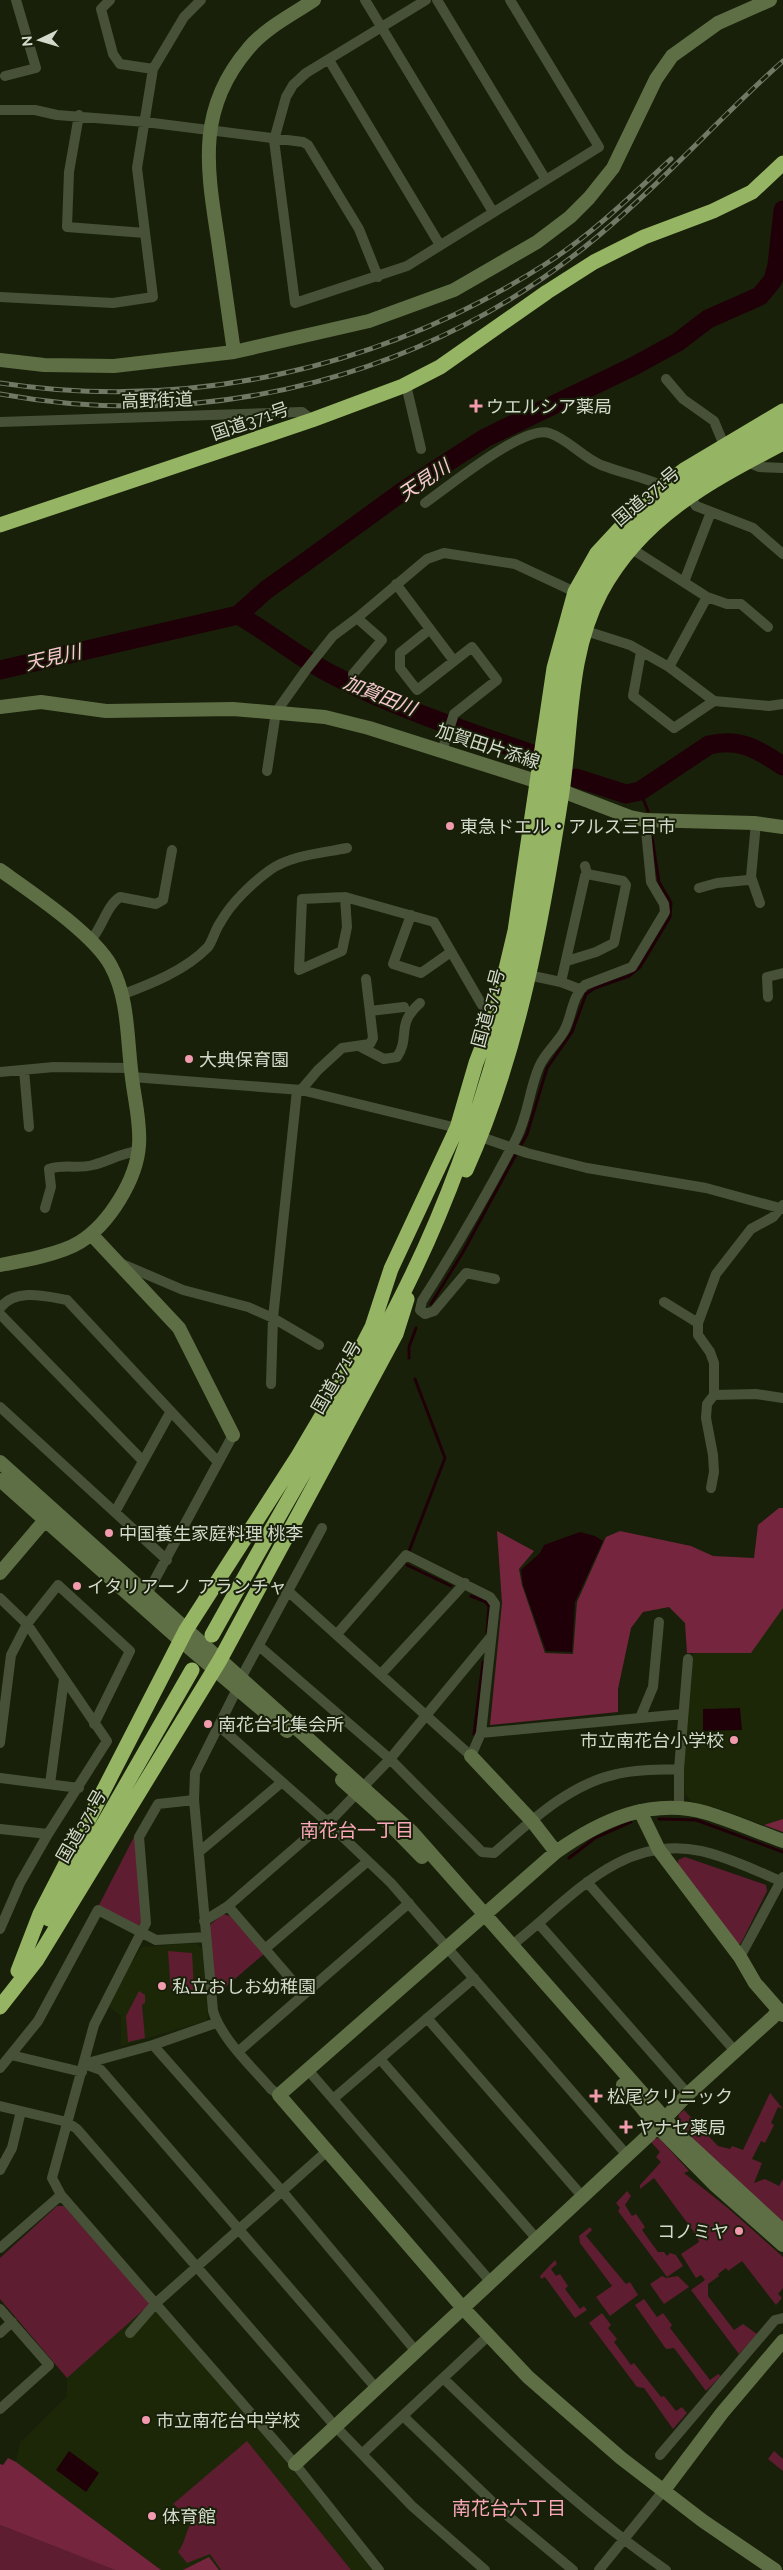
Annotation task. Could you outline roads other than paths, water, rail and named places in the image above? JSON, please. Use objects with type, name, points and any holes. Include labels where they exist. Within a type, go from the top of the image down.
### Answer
[{"type":"highway","name":"国道371号","points":[[0,525],[312,420],[406,385],[440,367],[547,292],[594,262],[644,237],[713,211],[752,192],[783,163]]},
{"type":"highway","points":[[459,1122],[476,1063],[496,1011],[515,931],[554,668],[575,592],[597,552],[623,523],[663,486],[724,445],[783,411]]},
{"type":"highway","name":"国道371号","points":[[212,1635],[383,1332],[429,1237],[465,1148],[500,1039],[525,940],[541,855],[560,694],[578,618],[594,581],[623,539],[670,495],[730,457],[783,427]]},
{"type":"highway","points":[[0,2006],[36,1961],[218,1664],[396,1334],[481,1137],[528,975],[544,898],[562,790],[568,712],[576,667],[586,631],[601,591],[655,522],[689,495],[783,443]]},
{"type":"highway","points":[[383,1332],[391,1294],[426,1211],[459,1122],[500,1039]]},
{"type":"highway","points":[[18,1971],[40,1914],[183,1635],[298,1456],[357,1356],[372,1327],[391,1269],[446,1155]]},
{"type":"highway","points":[[429,1237],[456,1193]]},
{"type":"highway","points":[[402,1318],[412,1275]]},
{"type":"highway","name":"国道371号","points":[[0,1998],[18,1971],[192,1670]]},
{"type":"street","points":[[5,76],[36,68],[16,0]]},
{"type":"street","points":[[110,0],[100,9],[113,54],[120,64],[152,69]]},
{"type":"street","points":[[0,297],[113,303],[153,297],[137,168],[152,69],[184,17],[201,0]]},
{"type":"street","points":[[234,352],[208,171],[210,130],[216,105],[229,76],[247,49],[264,32],[314,0]]},
{"type":"street","points":[[365,0],[493,212]]},
{"type":"street","points":[[426,0],[306,73],[293,85],[286,97],[274,140],[295,303],[407,266],[599,147],[510,0]]},
{"type":"street","points":[[437,0],[546,180]]},
{"type":"street","points":[[0,360],[44,365],[114,366],[234,352],[378,318],[454,290],[537,242],[570,217],[589,198],[613,168],[656,78],[672,56],[718,23],[770,0]]},
{"type":"street","points":[[329,60],[440,245]]},
{"type":"street","points":[[0,110],[35,110],[57,115],[80,115],[144,122],[274,140],[303,142],[308,145],[359,229],[378,277]]},
{"type":"street","points":[[80,115],[69,172],[67,227],[146,233]]},
{"type":"street","points":[[666,379],[682,399],[714,421],[724,445]]},
{"type":"street","points":[[406,385],[421,449]]},
{"type":"street","name":"高野街道","points":[[0,422],[302,412],[312,420]]},
{"type":"street","points":[[425,503],[510,443],[536,432],[548,433],[560,438],[600,464],[663,486]]},
{"type":"street","points":[[747,462],[759,467],[783,468]]},
{"type":"street","points":[[689,495],[696,506],[753,528],[783,554]]},
{"type":"street","points":[[684,582],[711,512]]},
{"type":"street","points":[[632,549],[707,597],[727,604],[741,604],[768,627]]},
{"type":"street","points":[[267,771],[276,712],[306,670],[333,636],[427,560],[444,553],[515,564],[575,592]]},
{"type":"street","points":[[396,584],[454,661]]},
{"type":"street","points":[[669,667],[707,597]]},
{"type":"street","points":[[353,674],[382,640],[357,618]]},
{"type":"street","points":[[430,629],[400,653],[400,668],[417,690],[472,647],[497,680],[452,716],[443,747]]},
{"type":"street","points":[[586,631],[630,645],[669,667],[714,701],[769,706],[783,704]]},
{"type":"street","points":[[641,652],[633,696],[674,728],[714,701]]},
{"type":"street","name":"加賀田片添線","points":[[0,707],[41,702],[106,711],[233,709],[325,717],[443,747],[536,780],[630,817],[645,820],[756,823],[783,827]]},
{"type":"street","points":[[495,1279],[466,1273],[434,1312],[425,1314],[420,1310],[422,1301],[460,1240],[517,1138],[527,1111],[539,1067],[552,1045],[565,1030],[579,989],[632,967],[665,912],[664,904],[652,882],[645,820]]},
{"type":"street","points":[[756,823],[751,878],[760,903]]},
{"type":"street","points":[[121,995],[144,987],[197,957],[210,945],[220,922],[234,903],[270,870],[284,862],[347,848]]},
{"type":"street","points":[[90,941],[100,929],[114,901],[120,898],[156,904],[163,900],[172,850]]},
{"type":"street","points":[[0,870],[90,941],[111,966],[121,995],[139,1144],[129,1183],[91,1234],[78,1243],[65,1248],[0,1265]]},
{"type":"street","points":[[561,982],[586,870],[623,881],[626,884],[614,943],[596,952],[567,961]]},
{"type":"street","points":[[699,888],[717,883],[748,880],[751,878]]},
{"type":"street","points":[[345,897],[347,927],[342,951],[299,970],[302,899],[345,897],[434,922],[482,1006],[496,1011]]},
{"type":"street","points":[[410,915],[393,964],[421,974],[451,952]]},
{"type":"street","points":[[768,996],[767,976],[783,973]]},
{"type":"street","points":[[528,975],[561,982],[579,989]]},
{"type":"street","points":[[270,1384],[273,1318],[299,1090],[342,1048],[370,1044],[373,1038],[366,979]]},
{"type":"street","points":[[359,1046],[384,1059],[397,1057],[404,1044],[403,1028],[405,1020],[420,1003]]},
{"type":"street","points":[[370,1011],[404,1007]]},
{"type":"street","points":[[0,1072],[88,1066],[131,1073],[299,1090],[459,1122]]},
{"type":"street","points":[[24,1070],[29,1127]]},
{"type":"street","points":[[481,1137],[526,1153],[587,1168],[706,1188],[782,1207],[773,1217],[751,1229],[716,1274],[698,1323],[698,1335],[710,1352],[714,1363],[714,1395],[707,1404],[706,1418],[713,1455],[711,1488]]},
{"type":"street","points":[[45,1208],[51,1187],[49,1169],[56,1167],[92,1166],[120,1154],[138,1151]]},
{"type":"street","points":[[91,1234],[179,1328],[233,1435],[147,1594]]},
{"type":"street","points":[[119,1262],[183,1290],[248,1307],[273,1318],[319,1345]]},
{"type":"street","points":[[0,1308],[6,1300],[16,1296],[41,1296],[67,1300],[218,1462]]},
{"type":"street","points":[[664,1302],[698,1323]]},
{"type":"street","points":[[0,1314],[142,1460]]},
{"type":"street","points":[[714,1395],[756,1394],[783,1398]]},
{"type":"street","points":[[0,1407],[167,1560]]},
{"type":"street","points":[[116,1512],[142,1460],[171,1411]]},
{"type":"street","points":[[0,1462],[49,1515],[218,1664],[235,1682],[361,1789],[412,1846],[512,1945],[660,2122],[695,2151],[783,2232]]},
{"type":"street","points":[[0,1480],[49,1515],[147,1594],[183,1635]]},
{"type":"street","points":[[0,1573],[49,1515]]},
{"type":"street","points":[[322,1528],[259,1646],[235,1682],[219,1726],[195,1773],[194,1800],[204,1920],[213,2011],[216,2023],[271,2089],[279,2095],[326,2152],[488,2336],[564,2410],[621,2458],[703,2522],[775,2570]]},
{"type":"street","points":[[337,1634],[406,1555],[490,1597],[495,1604],[481,1733],[471,1756]]},
{"type":"street","points":[[382,1673],[465,1583]]},
{"type":"street","points":[[0,1743],[11,1655],[27,1624],[58,1585],[130,1651],[94,1724]]},
{"type":"street","points":[[289,1592],[382,1673],[471,1756],[532,1821],[556,1852]]},
{"type":"street","points":[[0,1598],[27,1624],[107,1741],[79,1788],[48,1834],[20,1883],[0,1929]]},
{"type":"street","points":[[640,1718],[653,1688],[659,1622]]},
{"type":"street","points":[[204,1920],[228,1906],[326,1821],[334,1817],[390,1759],[491,1637]]},
{"type":"street","points":[[259,1646],[390,1759],[482,1852],[494,1853],[532,1821],[578,1789],[602,1778],[617,1774],[679,1768]]},
{"type":"street","points":[[679,1808],[679,1768],[688,1659]]},
{"type":"street","points":[[50,1784],[64,1679]]},
{"type":"street","points":[[481,1733],[683,1714]]},
{"type":"street","points":[[219,1726],[326,1821],[409,1903],[626,2154]]},
{"type":"street","points":[[0,1778],[79,1788]]},
{"type":"street","points":[[199,1852],[282,1782]]},
{"type":"street","points":[[194,1800],[158,1804],[139,1837],[146,1923],[94,2025],[52,2178],[61,2195],[295,2464],[379,2570]]},
{"type":"street","points":[[279,2095],[556,1852],[602,1822],[640,1811],[679,1808],[706,1813],[783,1841]]},
{"type":"street","points":[[295,2464],[582,2196],[688,2094],[773,2018],[781,2008],[755,1983],[740,1957],[659,1850],[640,1811]]},
{"type":"street","points":[[0,1829],[48,1834]]},
{"type":"street","points":[[512,1945],[587,1882],[616,1862],[636,1853],[679,1848],[703,1851],[782,1880],[740,1957]]},
{"type":"street","points":[[266,1948],[368,1861]]},
{"type":"street","points":[[587,1882],[735,2051]]},
{"type":"street","points":[[239,2051],[303,1993],[409,1903]]},
{"type":"street","points":[[228,1906],[303,1993]]},
{"type":"street","points":[[0,2068],[38,2021],[98,1910],[156,1940],[206,1936]]},
{"type":"street","points":[[483,1918],[578,2032],[715,2185],[783,2245]]},
{"type":"street","points":[[539,1924],[688,2094]]},
{"type":"street","points":[[333,2099],[474,1978]]},
{"type":"street","points":[[427,2018],[582,2196]]},
{"type":"street","points":[[83,2068],[216,2023]]},
{"type":"street","points":[[154,2045],[282,2191],[415,2350]]},
{"type":"street","points":[[11,2055],[101,2070],[376,2388]]},
{"type":"street","points":[[380,2059],[536,2238]]},
{"type":"street","points":[[308,2070],[490,2281]]},
{"type":"street","points":[[0,2106],[67,2122],[77,2129],[335,2426],[412,2506],[485,2570]]},
{"type":"street","points":[[0,2170],[12,2148],[21,2111]]},
{"type":"street","points":[[130,2333],[156,2303],[326,2152]]},
{"type":"street","points":[[0,2248],[61,2195]]},
{"type":"street","points":[[0,2309],[49,2365],[0,2409]]},
{"type":"street","points":[[660,2455],[775,2320],[783,2318]]},
{"type":"street","points":[[0,2333],[12,2322]]},
{"type":"street","points":[[363,2453],[488,2336]]},
{"type":"street","points":[[599,2570],[664,2490],[722,2413],[783,2341]]},
{"type":"street","points":[[443,2378],[544,2474],[624,2541],[666,2570]]},
{"type":"street","points":[[402,2416],[473,2485],[573,2570]]},
{"type":"waterway","name":"天見川","points":[[0,670],[238,615],[266,590],[406,489],[485,438],[634,366],[678,342],[708,319],[760,296],[773,280],[777,265],[783,210]]},
{"type":"waterway","name":"加賀田川","points":[[238,615],[319,667],[355,686],[430,718],[532,754]]},
{"type":"waterway","name":"加賀田川","points":[[576,778],[626,794],[640,791],[709,745],[720,743],[748,746],[783,766]]},
{"type":"waterway","points":[[640,791],[648,811]]},
{"type":"waterway","points":[[431,1304],[463,1252],[527,1134],[547,1068],[572,1032],[586,994],[595,988],[629,976],[640,967],[670,917],[671,903],[659,882],[651,831]]},
{"type":"waterway","points":[[409,1358],[409,1347],[416,1328]]},
{"type":"waterway","points":[[409,1551],[445,1458],[415,1379]]},
{"type":"waterway","points":[[407,1565],[451,1586]]},
{"type":"waterway","points":[[471,1596],[486,1602],[489,1607],[487,1632]]},
{"type":"waterway","points":[[474,1734],[483,1662]]},
{"type":"waterway","points":[[659,1819],[696,1820],[783,1852]]},
{"type":"waterway","points":[[569,1858],[595,1838],[631,1822]]},
{"type":"railway","points":[[0,394],[80,404],[160,405],[239,398],[316,382],[391,358],[464,325],[532,285],[597,237],[645,194],[783,61]]},
{"type":"railway","points":[[0,383],[71,390],[142,391],[213,386],[283,374],[351,355],[417,331],[482,301],[544,265],[594,228],[671,159]]},
{"type":"place","name":"ウエルシア薬局","points":[[476,406]]},
{"type":"place","name":"東急ドエル・アルス三日市","points":[[450,826]]},
{"type":"place","name":"大典保育園","points":[[189,1059]]},
{"type":"place","name":"中国養生家庭料理 桃李","points":[[109,1533]]},
{"type":"place","name":"イタリアーノ アランチャ","points":[[77,1586]]},
{"type":"place","name":"南花台北集会所","points":[[208,1724]]},
{"type":"place","name":"市立南花台小学校","points":[[734,1740]]},
{"type":"place","name":"私立おしお幼稚園","points":[[162,1986]]},
{"type":"place","name":"松尾クリニック","points":[[596,2096]]},
{"type":"place","name":"ヤナセ薬局","points":[[626,2127]]},
{"type":"place","name":"コノミヤ","points":[[739,2231]]},
{"type":"place","name":"市立南花台中学校","points":[[146,2420]]},
{"type":"place","name":"体育館","points":[[152,2516]]},
{"type":"district","name":"南花台一丁目","points":[[357,1830]]},
{"type":"district","name":"南花台六丁目","points":[[509,2508]]}]
